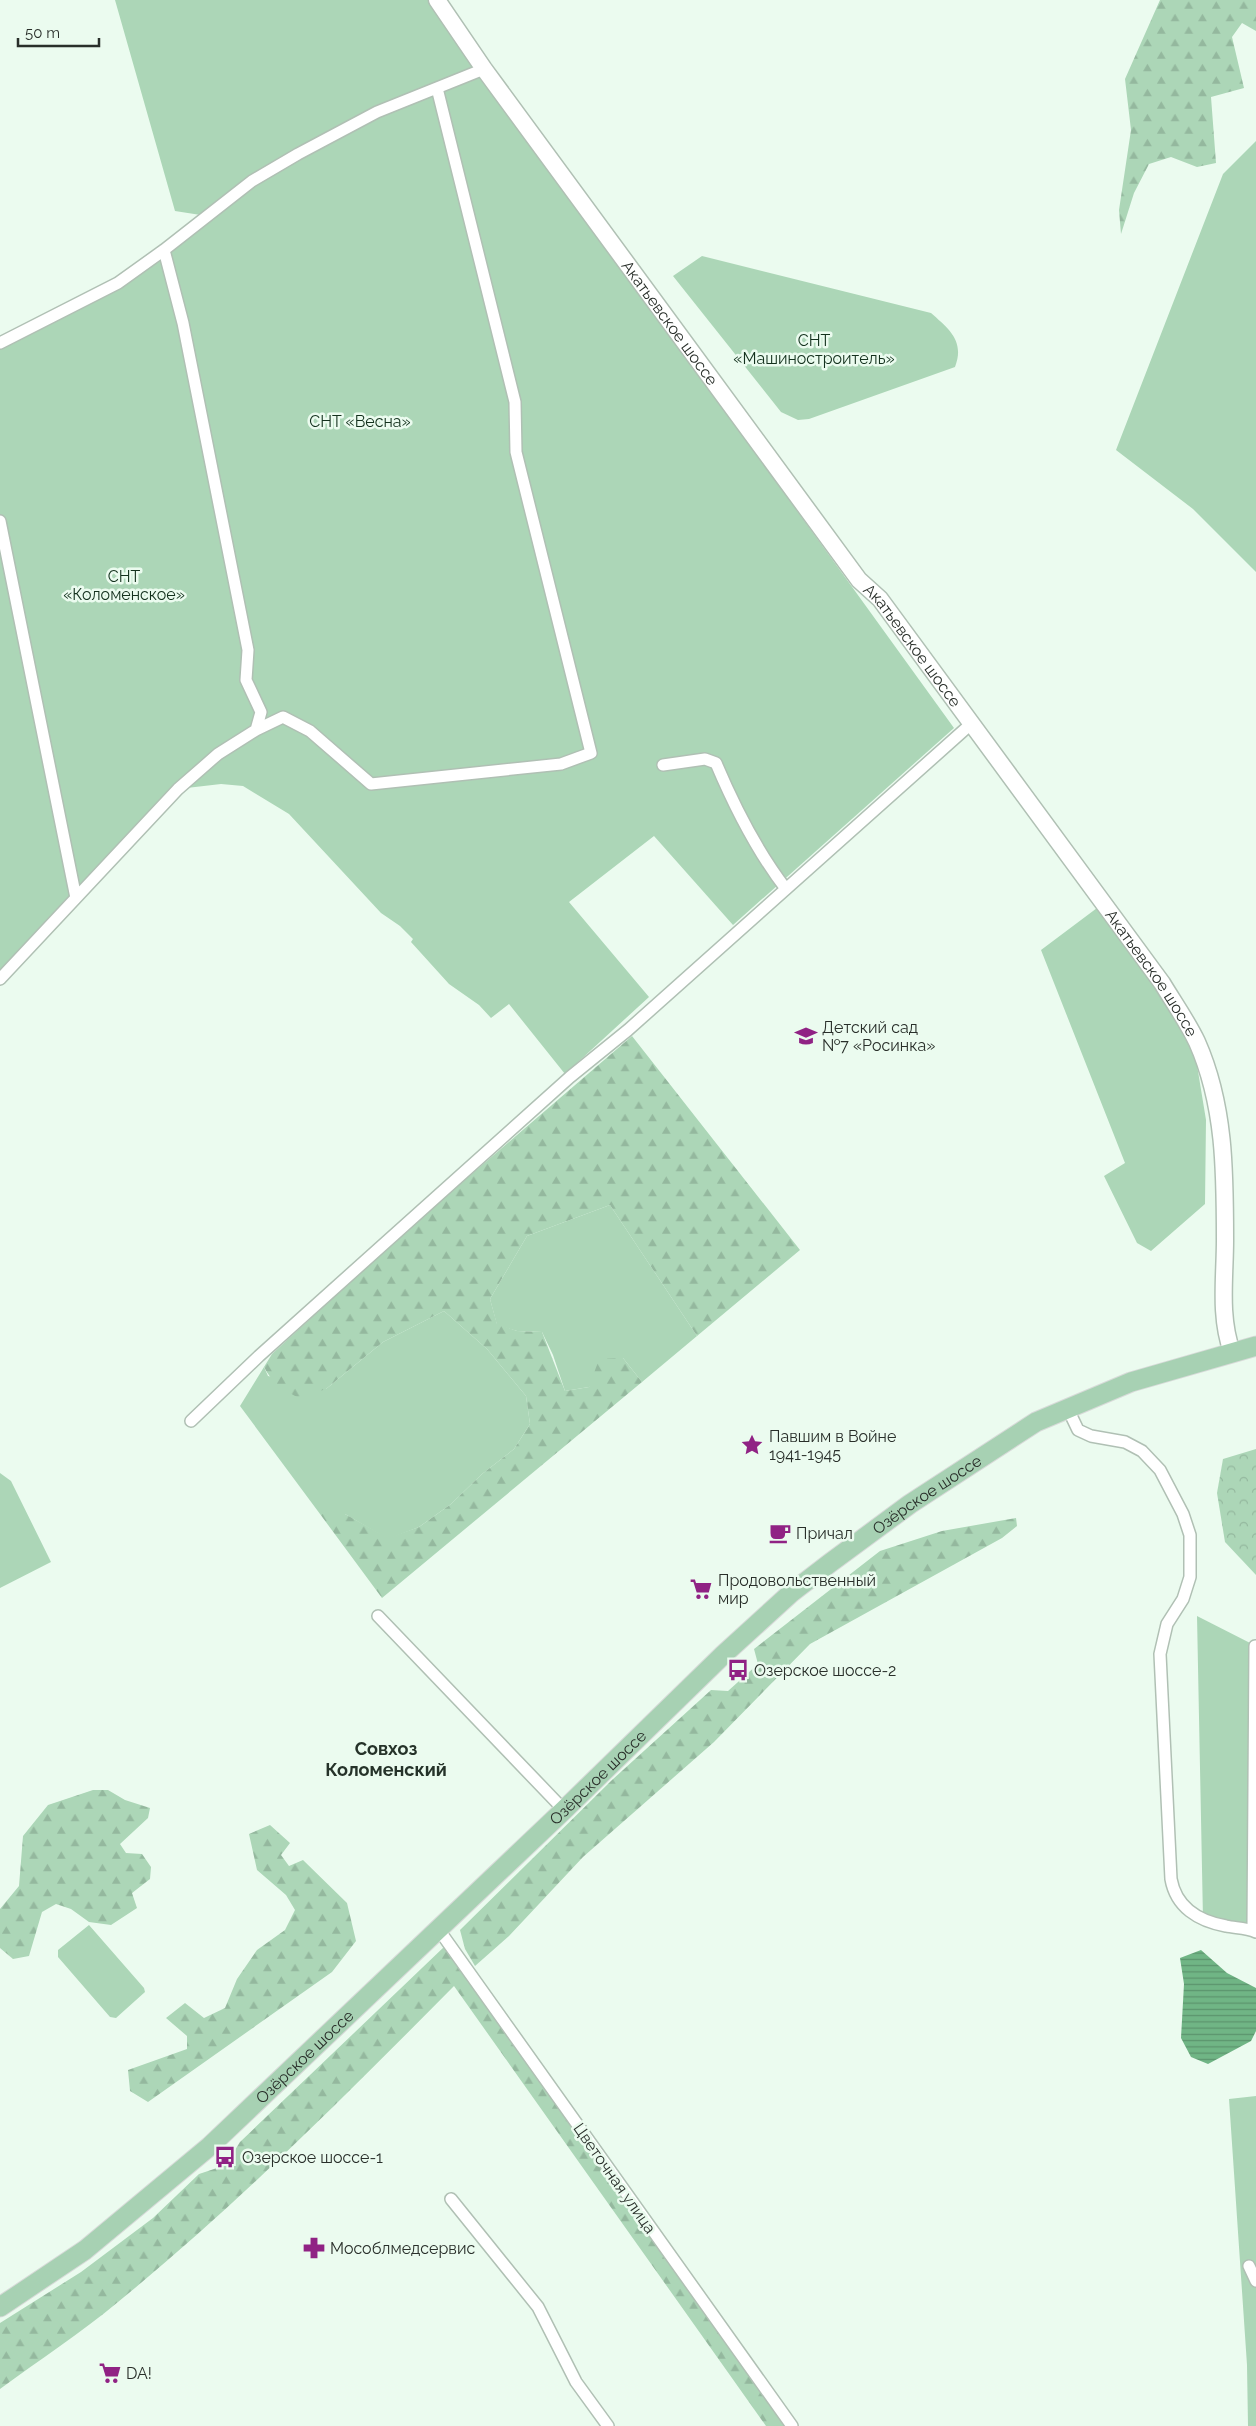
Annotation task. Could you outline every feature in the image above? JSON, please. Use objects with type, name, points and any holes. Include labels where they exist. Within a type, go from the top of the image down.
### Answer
[{"type":"main road","name":"Акатьевское шоссе","points":[[437,0],[484,68],[859,580],[880,599],[972,723],[1162,984],[1197,1043],[1215,1094],[1221,1127],[1225,1190],[1224,1322],[1232,1352]]},
{"type":"main road","name":"Озёрское шоссе","points":[[0,2307],[85,2250],[204,2151],[439,1930],[698,1678],[799,1587],[847,1550],[941,1483],[1036,1422],[1132,1382],[1256,1346]]},
{"type":"street","points":[[0,344],[118,283],[164,250],[252,180],[377,112],[479,71]]},
{"type":"street","points":[[0,979],[178,789],[218,754],[256,730],[283,717],[310,731],[371,784],[561,764],[591,753],[516,452],[515,402],[437,88]]},
{"type":"street","points":[[164,250],[182,323],[248,650],[246,680],[261,712],[256,730]]},
{"type":"street","points":[[0,521],[76,898]]},
{"type":"street","points":[[190,1420],[564,1083],[972,723]]},
{"type":"street","points":[[663,765],[705,759],[716,763],[739,817],[771,870],[786,889]]},
{"type":"street","points":[[1067,1408],[1078,1430],[1091,1436],[1125,1442],[1142,1451],[1160,1470],[1182,1514],[1190,1535],[1190,1577],[1183,1599],[1167,1624],[1160,1654],[1170,1880],[1179,1903],[1189,1912],[1222,1925],[1254,1931],[1255,1646]]},
{"type":"street","points":[[378,1616],[564,1810]]},
{"type":"street","name":"Цветочная улица","points":[[439,1930],[792,2426]]},
{"type":"street","points":[[451,2199],[538,2307],[576,2382],[608,2426]]},
{"type":"street","points":[[1249,2266],[1256,2281]]},
{"type":"green space","points":[[115,0],[428,0],[954,728],[733,925],[654,836],[569,902],[649,997],[565,1074],[509,1004],[491,1018],[479,1005],[449,984],[411,942],[413,939],[400,926],[381,913],[289,814],[243,786],[221,784],[178,789],[0,974],[0,343],[117,283],[207,216],[175,211]]},
{"type":"green space","points":[[1160,0],[1256,0],[1256,31],[1242,23],[1232,37],[1244,88],[1211,97],[1216,163],[1197,167],[1171,157],[1149,164],[1134,193],[1121,234],[1119,210],[1131,130],[1125,79]]},
{"type":"green space","points":[[1256,141],[1256,572],[1193,509],[1116,450],[1223,174]]},
{"type":"green space","name":"СНТ «Машиностроитель»","points":[[702,256],[931,313],[954,336],[958,350],[955,367],[809,419],[798,420],[781,412],[673,276]]},
{"type":"green space","points":[[1097,908],[1164,999],[1196,1059],[1206,1120],[1205,1204],[1151,1251],[1137,1243],[1104,1176],[1125,1163],[1041,950]]},
{"type":"green space","points":[[632,1036],[800,1250],[697,1336],[610,1205],[527,1236],[490,1299],[497,1324],[517,1331],[542,1332],[565,1391],[589,1387],[599,1359],[623,1358],[642,1382],[382,1598],[320,1514],[345,1514],[388,1538],[419,1527],[451,1504],[482,1474],[514,1449],[530,1424],[526,1396],[487,1349],[444,1311],[383,1342],[326,1389],[299,1398],[279,1385],[270,1377],[264,1367],[272,1354],[409,1228]]},
{"type":"green space","points":[[610,1205],[697,1336],[642,1382],[623,1358],[589,1387],[565,1391],[553,1355],[542,1332],[517,1331],[497,1325],[490,1299],[527,1236]]},
{"type":"green space","points":[[444,1311],[487,1349],[526,1396],[530,1424],[514,1449],[482,1474],[451,1504],[419,1527],[388,1539],[345,1514],[320,1514],[240,1406],[264,1367],[268,1376],[326,1389],[383,1342]]},
{"type":"green space","points":[[1256,1449],[1256,1575],[1225,1542],[1217,1493],[1223,1459]]},
{"type":"green space","points":[[0,1473],[11,1481],[51,1562],[0,1588]]},
{"type":"green space","points":[[1016,1518],[1017,1526],[1002,1538],[810,1644],[714,1742],[583,1857],[509,1936],[475,1966],[465,1949],[460,1930],[612,1780],[711,1690],[728,1691],[758,1664],[754,1649],[880,1551],[942,1531]]},
{"type":"green space","points":[[1197,1616],[1256,1646],[1256,1926],[1203,1919]]},
{"type":"green space","points":[[93,1790],[108,1790],[125,1800],[150,1808],[148,1818],[120,1844],[126,1853],[142,1854],[151,1867],[150,1879],[132,1893],[137,1908],[111,1925],[89,1922],[71,1909],[56,1904],[42,1912],[29,1956],[13,1959],[0,1948],[0,1909],[19,1886],[23,1836],[48,1805]]},
{"type":"green space","points":[[270,1825],[290,1843],[281,1855],[289,1866],[303,1860],[347,1903],[356,1941],[332,1972],[148,2102],[130,2091],[128,2070],[187,2049],[187,2036],[166,2018],[185,2003],[204,2018],[225,2008],[237,1979],[257,1950],[285,1930],[295,1910],[286,1895],[257,1870],[249,1834]]},
{"type":"green space","points":[[89,1925],[144,1988],[145,1992],[116,2018],[110,2017],[58,1957],[58,1950]]},
{"type":"green space","points":[[445,1946],[786,2426],[766,2426],[454,1986],[332,2108],[206,2227],[75,2336],[0,2389],[0,2323],[81,2272],[153,2218],[199,2174],[220,2167],[230,2158],[240,2142]]},
{"type":"green space","points":[[1256,2096],[1256,2426],[1248,2426],[1247,2365],[1229,2099]]},
{"type":"shaded area","points":[[1201,1950],[1227,1973],[1256,1988],[1256,2031],[1251,2041],[1208,2064],[1191,2057],[1181,2038],[1184,1984],[1180,1958]]},
{"type":"place","name":"Детский сад №7 «Росинка»","points":[[806,1036]]},
{"type":"place","name":"Павшим в Войне 1941-1945","points":[[752,1445]]},
{"type":"place","name":"Причал","points":[[780,1533]]},
{"type":"place","name":"Продовольственный мир","points":[[701,1589]]},
{"type":"place","name":"Озерское шоссе-2","points":[[738,1670]]},
{"type":"place","name":"Озерское шоссе-1","points":[[225,2157]]},
{"type":"place","name":"Мособлмедсервис","points":[[314,2248]]},
{"type":"place","name":"DA!","points":[[110,2373]]},
{"type":"district","name":"Совхоз Коломенский","points":[[386,1759]]},
{"type":"park label","name":"СНТ «Весна»","points":[[360,421]]},
{"type":"park label","name":"СНТ «Коломенское»","points":[[124,585]]}]
